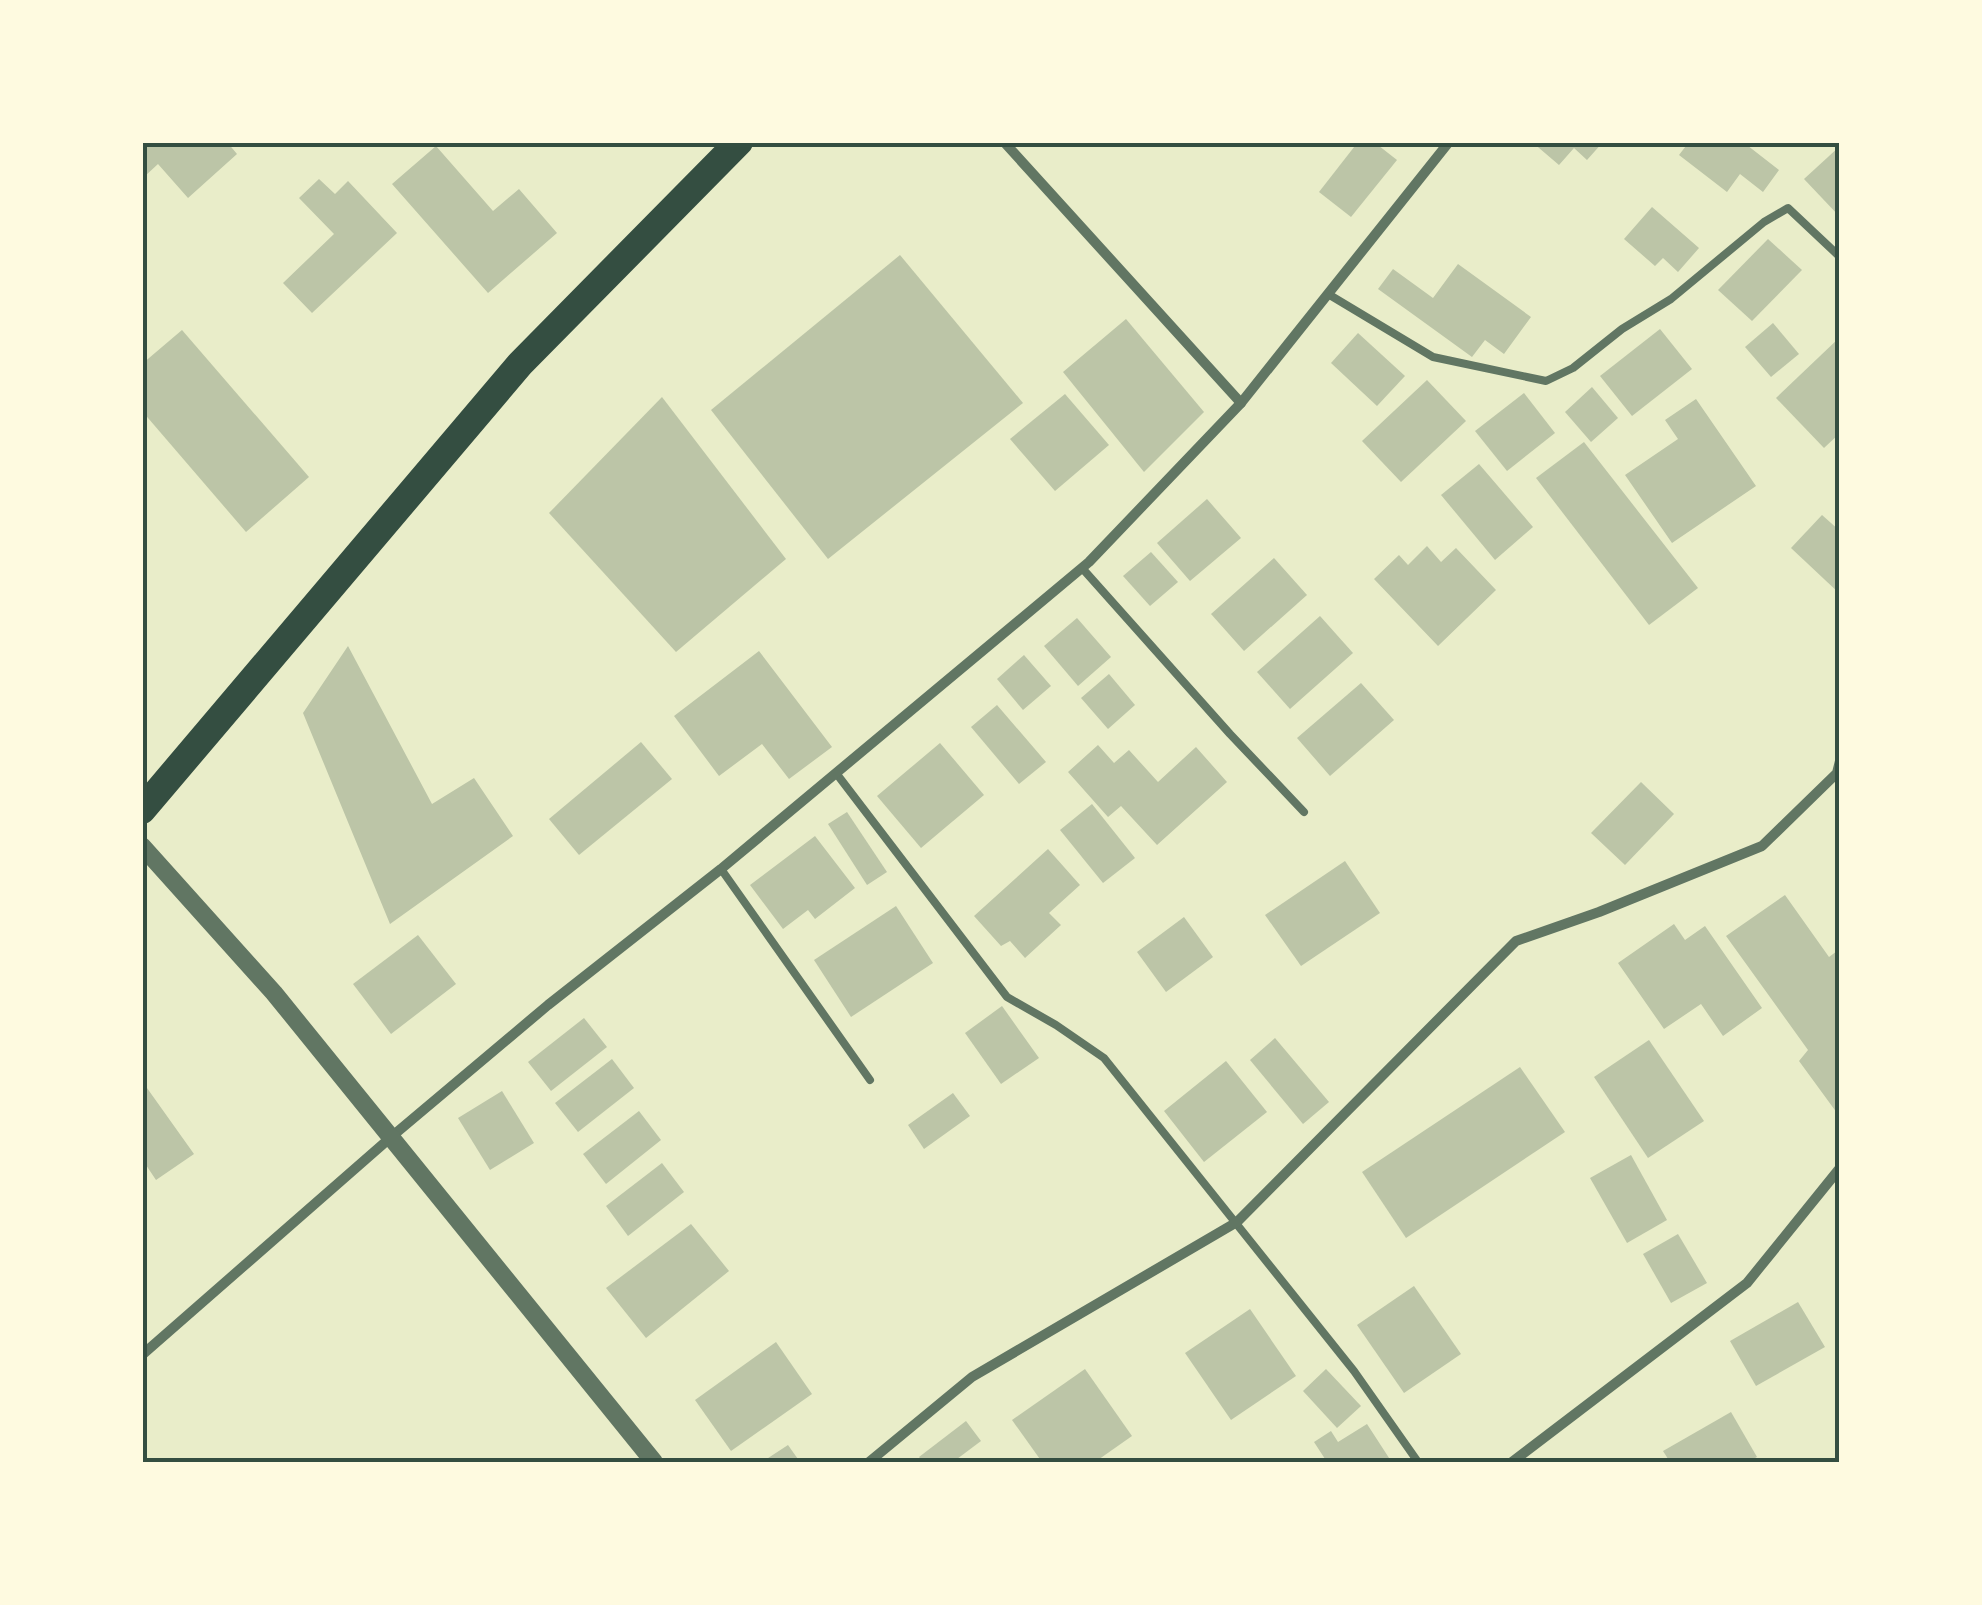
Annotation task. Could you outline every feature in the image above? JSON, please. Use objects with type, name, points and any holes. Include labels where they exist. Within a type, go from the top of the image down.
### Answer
[{"type":"highway","points":[[142,810],[520,364],[739,142]]},
{"type":"street","points":[[1004,142],[1241,403]]},
{"type":"street","points":[[142,1355],[548,1005],[721,869],[1082,568],[1241,403],[1449,142]]},
{"type":"street","points":[[869,1462],[972,1377],[1237,1222],[1516,941],[1762,846],[1837,774],[1840,761]]},
{"type":"street","points":[[142,846],[274,992],[654,1462]]},
{"type":"street","points":[[1512,1462],[1747,1284],[1840,1168]]},
{"type":"lane","points":[[1328,294],[1433,356],[1546,382],[1671,299],[1764,222],[1788,208],[1840,257]]},
{"type":"lane","points":[[1082,568],[1304,812]]},
{"type":"lane","points":[[836,774],[1007,997],[1104,1058],[1354,1371],[1418,1462]]},
{"type":"lane","points":[[721,869],[870,1080]]},
{"type":"building","points":[[142,142],[227,142],[237,154],[188,198],[158,164],[145,176]]},
{"type":"building","points":[[1358,142],[1374,142],[1397,160],[1351,217],[1319,192]]},
{"type":"building","points":[[1532,142],[1603,142],[1587,160],[1574,148],[1559,165]]},
{"type":"building","points":[[1689,142],[1743,142],[1779,170],[1763,192],[1740,174],[1727,192],[1679,155]]},
{"type":"building","points":[[436,146],[493,211],[519,189],[557,233],[488,293],[392,184]]},
{"type":"building","points":[[1840,146],[1840,217],[1804,179]]},
{"type":"building","points":[[319,179],[335,194],[348,181],[397,233],[312,313],[283,283],[334,234],[299,198]]},
{"type":"building","points":[[1652,207],[1699,248],[1678,272],[1663,258],[1655,266],[1624,239]]},
{"type":"building","points":[[1768,239],[1802,270],[1752,321],[1718,290]]},
{"type":"building","points":[[900,255],[1023,403],[828,559],[711,410]]},
{"type":"building","points":[[1458,264],[1531,317],[1504,354],[1485,340],[1472,357],[1378,289],[1393,269],[1433,298]]},
{"type":"building","points":[[1126,319],[1204,412],[1144,472],[1063,372]]},
{"type":"building","points":[[1773,323],[1799,354],[1771,377],[1745,347]]},
{"type":"building","points":[[1660,329],[1692,369],[1632,416],[1600,376]]},
{"type":"building","points":[[182,330],[309,477],[246,532],[142,411],[142,364]]},
{"type":"building","points":[[1358,333],[1405,376],[1377,406],[1331,363]]},
{"type":"building","points":[[1840,337],[1840,433],[1824,448],[1776,398]]},
{"type":"building","points":[[1427,380],[1466,421],[1401,482],[1362,441]]},
{"type":"building","points":[[1592,387],[1618,418],[1591,442],[1565,412]]},
{"type":"building","points":[[1524,393],[1555,433],[1507,471],[1475,431]]},
{"type":"building","points":[[1065,394],[1109,445],[1055,491],[1010,439]]},
{"type":"building","points":[[662,397],[786,559],[676,652],[549,513]]},
{"type":"building","points":[[1696,399],[1756,486],[1672,543],[1625,475],[1678,439],[1665,420]]},
{"type":"building","points":[[1584,442],[1698,588],[1649,625],[1536,478]]},
{"type":"building","points":[[1479,464],[1533,527],[1495,560],[1441,495]]},
{"type":"building","points":[[1207,499],[1241,538],[1190,581],[1157,543]]},
{"type":"building","points":[[1822,515],[1840,531],[1840,594],[1791,548]]},
{"type":"building","points":[[1427,546],[1441,562],[1456,548],[1496,590],[1438,646],[1374,579],[1399,555],[1408,565]]},
{"type":"building","points":[[1151,552],[1178,582],[1150,606],[1123,576]]},
{"type":"building","points":[[1274,558],[1307,595],[1244,651],[1211,614]]},
{"type":"building","points":[[1320,616],[1353,653],[1290,709],[1257,672]]},
{"type":"building","points":[[1077,618],[1111,657],[1078,686],[1044,646]]},
{"type":"building","points":[[348,646],[432,804],[474,778],[513,836],[390,924],[303,713]]},
{"type":"building","points":[[759,651],[832,747],[789,779],[762,744],[719,776],[674,716]]},
{"type":"building","points":[[1024,655],[1051,686],[1023,710],[997,679]]},
{"type":"building","points":[[1109,674],[1135,705],[1108,729],[1081,698]]},
{"type":"building","points":[[1361,683],[1394,720],[1330,776],[1297,738]]},
{"type":"building","points":[[997,705],[1046,762],[1019,784],[971,727]]},
{"type":"building","points":[[641,742],[672,779],[579,855],[549,819]]},
{"type":"building","points":[[940,743],[984,795],[921,848],[877,796]]},
{"type":"building","points":[[1098,745],[1114,763],[1129,750],[1158,782],[1196,747],[1227,782],[1157,845],[1121,806],[1108,817],[1068,772]]},
{"type":"building","points":[[1641,782],[1674,814],[1625,865],[1591,833]]},
{"type":"building","points":[[1092,804],[1135,858],[1103,883],[1060,830]]},
{"type":"building","points":[[847,812],[887,872],[867,885],[828,824]]},
{"type":"building","points":[[815,836],[855,888],[815,919],[808,910],[783,929],[750,885]]},
{"type":"building","points":[[1048,849],[1080,885],[1049,913],[1061,925],[1025,958],[1010,941],[1001,946],[974,916]]},
{"type":"building","points":[[1345,861],[1380,913],[1301,966],[1265,915]]},
{"type":"building","points":[[1785,895],[1829,957],[1837,951],[1840,955],[1837,1113],[1799,1061],[1808,1050],[1726,936]]},
{"type":"building","points":[[896,906],[933,963],[851,1017],[814,960]]},
{"type":"building","points":[[1184,917],[1213,957],[1166,992],[1137,952]]},
{"type":"building","points":[[1674,924],[1685,940],[1705,926],[1762,1008],[1723,1036],[1701,1004],[1664,1029],[1618,963]]},
{"type":"building","points":[[418,935],[456,984],[391,1034],[353,984]]},
{"type":"building","points":[[1002,1006],[1039,1058],[1001,1084],[965,1033]]},
{"type":"building","points":[[584,1018],[607,1047],[551,1091],[528,1062]]},
{"type":"building","points":[[1275,1038],[1329,1102],[1303,1124],[1250,1060]]},
{"type":"building","points":[[1649,1040],[1704,1121],[1648,1158],[1594,1077]]},
{"type":"building","points":[[612,1059],[634,1088],[578,1132],[555,1103]]},
{"type":"building","points":[[1226,1061],[1267,1112],[1204,1162],[1164,1111]]},
{"type":"building","points":[[1520,1067],[1565,1132],[1406,1238],[1362,1172]]},
{"type":"building","points":[[142,1081],[194,1154],[156,1180],[146,1165],[142,1167]]},
{"type":"building","points":[[502,1091],[534,1143],[490,1170],[458,1118]]},
{"type":"building","points":[[953,1093],[970,1116],[924,1149],[908,1125]]},
{"type":"building","points":[[639,1111],[661,1140],[606,1184],[583,1154]]},
{"type":"building","points":[[1631,1155],[1667,1220],[1627,1243],[1590,1178]]},
{"type":"building","points":[[662,1163],[684,1192],[628,1236],[606,1206]]},
{"type":"building","points":[[691,1224],[729,1271],[646,1338],[606,1288]]},
{"type":"building","points":[[1678,1234],[1707,1283],[1671,1303],[1643,1254]]},
{"type":"building","points":[[1414,1286],[1461,1354],[1404,1393],[1357,1325]]},
{"type":"building","points":[[1798,1302],[1825,1347],[1756,1386],[1730,1341]]},
{"type":"building","points":[[1250,1309],[1296,1376],[1231,1420],[1185,1353]]},
{"type":"building","points":[[776,1342],[812,1394],[731,1451],[695,1400]]},
{"type":"building","points":[[1085,1369],[1132,1436],[1095,1462],[1042,1462],[1012,1420]]},
{"type":"building","points":[[1326,1369],[1361,1406],[1337,1428],[1303,1391]]},
{"type":"building","points":[[1731,1412],[1757,1457],[1747,1462],[1670,1462],[1663,1451]]},
{"type":"building","points":[[966,1421],[981,1441],[953,1462],[923,1462],[919,1457]]},
{"type":"building","points":[[1367,1424],[1391,1461],[1327,1462],[1314,1442],[1331,1431],[1338,1442]]},
{"type":"building","points":[[788,1445],[800,1462],[762,1462]]}]
